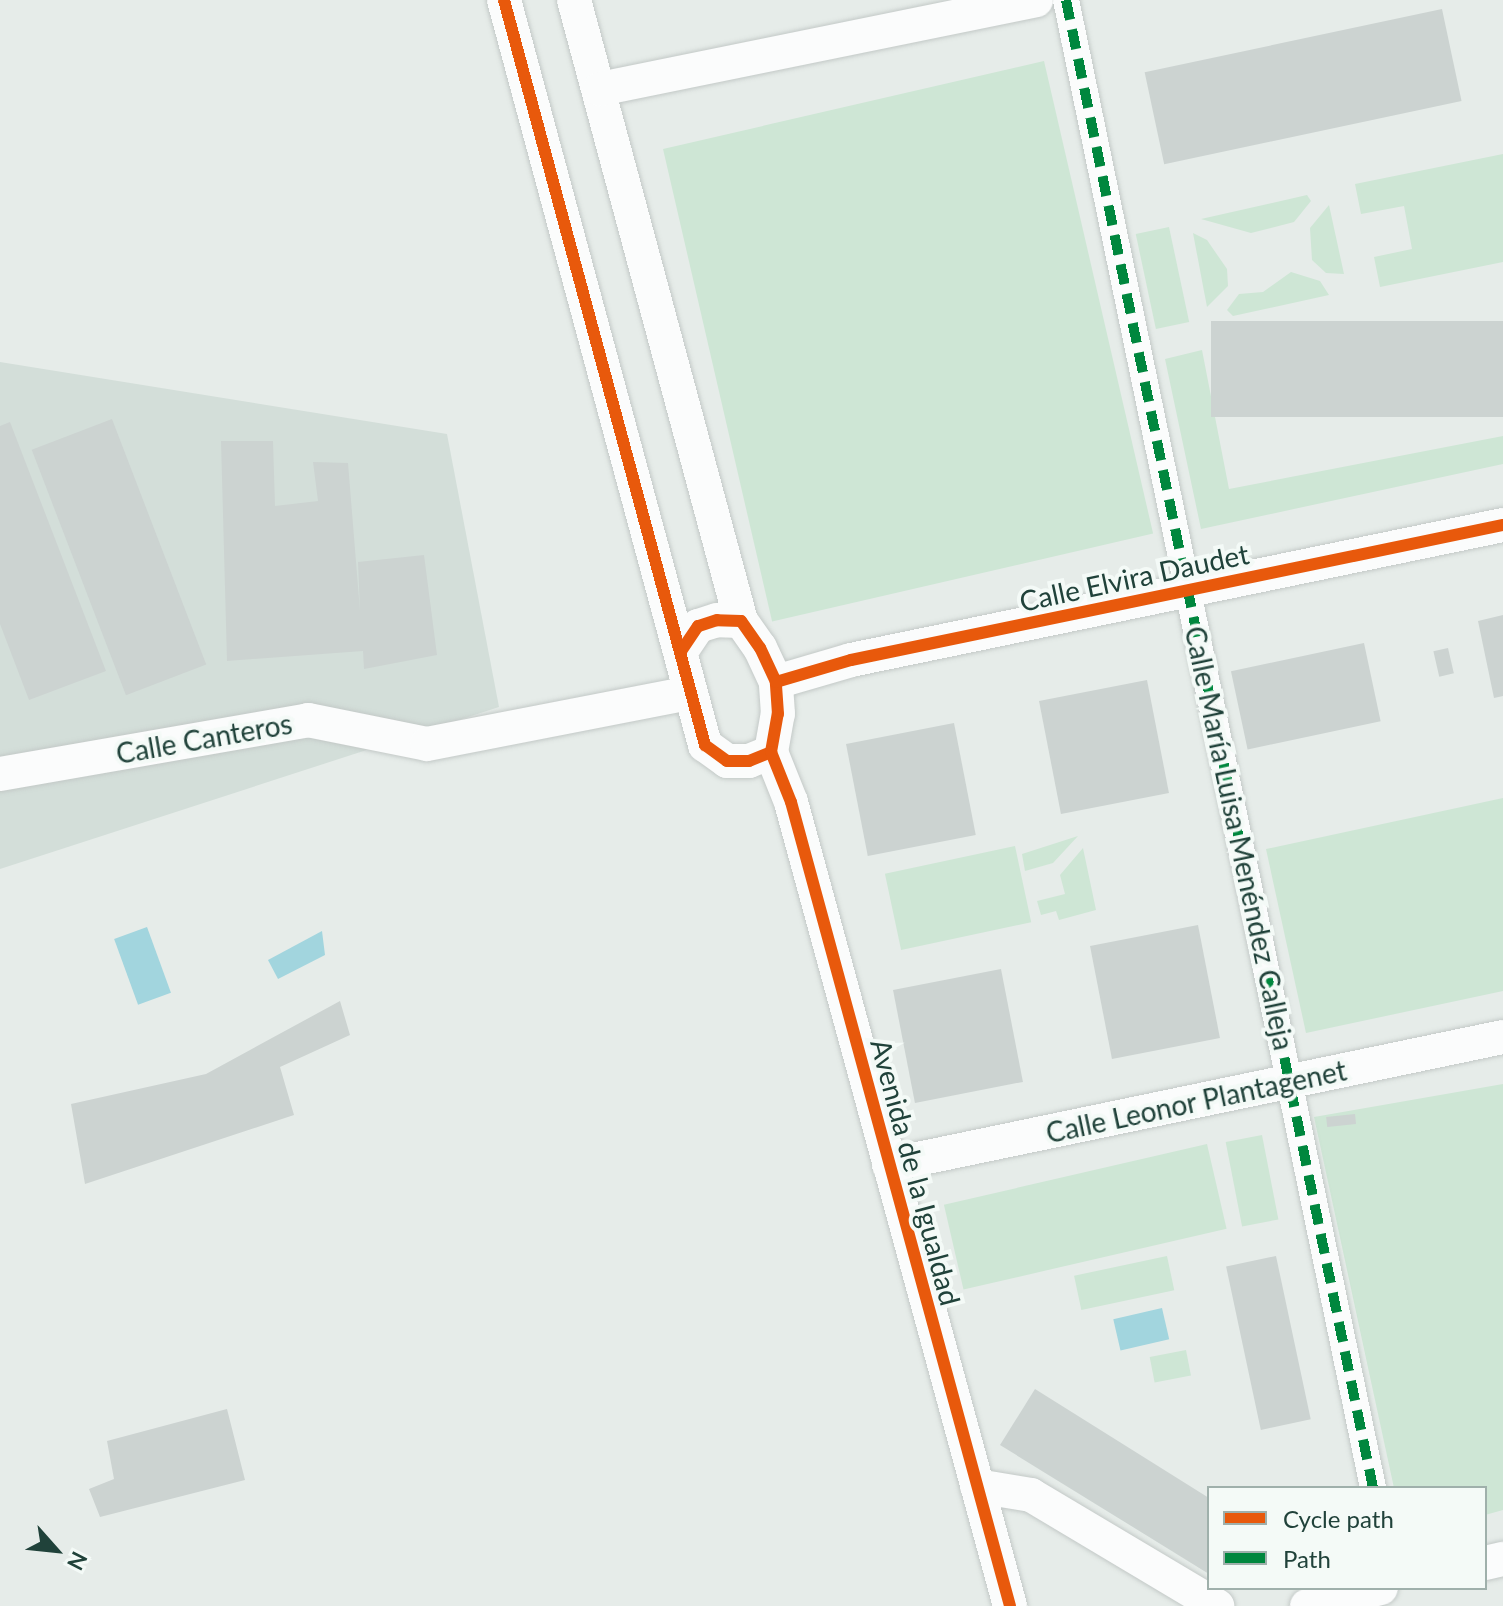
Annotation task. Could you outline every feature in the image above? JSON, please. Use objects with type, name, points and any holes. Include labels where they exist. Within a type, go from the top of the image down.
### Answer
[{"type":"street","points":[[504,0],[705,745],[727,761],[749,761],[771,752],[778,714],[776,682],[760,648],[741,621],[574,0]]},
{"type":"street","points":[[600,89],[1036,0]]},
{"type":"street","name":"Calle María Luisa Menéndez Calleja","points":[[1066,0],[1373,1486]]},
{"type":"street","name":"Calle Elvira Daudet","points":[[776,682],[851,660],[1503,525]]},
{"type":"street","points":[[681,651],[698,626],[717,620],[741,621]]},
{"type":"street","name":"Calle Canteros","points":[[0,774],[308,720],[427,744],[690,693]]},
{"type":"street","name":"Avenida de la Igualdad","points":[[771,752],[791,802],[1010,1606]]},
{"type":"street","name":"Calle Leonor Plantagenet","points":[[889,1165],[1503,1037]]},
{"type":"street","points":[[977,1486],[1031,1495],[1217,1606]]},
{"type":"street","points":[[1307,1606],[1373,1590]]},
{"type":"shaded area","points":[[0,362],[447,434],[499,707],[0,869]]},
{"type":"green space","points":[[1044,61],[1153,534],[772,622],[663,149]]},
{"type":"green space","points":[[1503,154],[1503,262],[1380,287],[1374,257],[1412,249],[1404,206],[1361,214],[1355,184]]},
{"type":"green space","points":[[1307,195],[1311,201],[1294,222],[1251,233],[1201,219]]},
{"type":"green space","points":[[1329,205],[1344,274],[1326,273],[1312,260],[1310,228]]},
{"type":"green space","points":[[1169,227],[1189,322],[1156,329],[1136,234]]},
{"type":"green space","points":[[1193,233],[1207,240],[1227,269],[1228,286],[1207,307]]},
{"type":"green space","points":[[1291,272],[1320,281],[1329,295],[1233,316],[1227,310],[1239,294],[1263,292]]},
{"type":"green space","points":[[1202,350],[1229,489],[1503,436],[1503,464],[1201,529],[1165,359]]},
{"type":"green space","points":[[1503,798],[1503,991],[1306,1033],[1266,849]]},
{"type":"green space","points":[[1078,836],[1053,863],[1025,871],[1022,854]]},
{"type":"green space","points":[[1015,846],[1031,922],[901,950],[885,874]]},
{"type":"green space","points":[[1083,848],[1096,910],[1059,920],[1056,911],[1041,915],[1037,901],[1065,894],[1060,875]]},
{"type":"green space","points":[[1503,1084],[1503,1510],[1487,1514],[1487,1486],[1394,1486],[1314,1117]]},
{"type":"green space","points":[[1262,1135],[1278,1219],[1242,1226],[1226,1142]]},
{"type":"green space","points":[[1207,1144],[1227,1229],[963,1290],[944,1205]]},
{"type":"green space","points":[[1167,1256],[1174,1290],[1081,1310],[1074,1276]]},
{"type":"green space","points":[[1186,1350],[1191,1376],[1155,1383],[1150,1357]]},
{"type":"water","points":[[147,927],[171,993],[138,1005],[114,939]]},
{"type":"water","points":[[322,931],[325,955],[278,979],[268,960]]},
{"type":"water","points":[[1162,1308],[1169,1339],[1120,1350],[1113,1319]]},
{"type":"building","points":[[1442,9],[1462,101],[1164,164],[1145,72]]},
{"type":"building","points":[[1211,321],[1503,321],[1503,417],[1211,417]]},
{"type":"building","points":[[112,419],[206,665],[126,695],[32,450]]},
{"type":"building","points":[[10,422],[106,671],[29,700],[0,624],[0,426]]},
{"type":"building","points":[[221,441],[273,441],[275,506],[318,501],[313,462],[348,463],[360,611],[358,562],[424,555],[437,655],[364,669],[363,651],[227,661]]},
{"type":"building","points":[[1503,615],[1503,696],[1494,698],[1478,621]]},
{"type":"building","points":[[1364,643],[1381,721],[1248,750],[1231,671]]},
{"type":"building","points":[[1448,648],[1454,673],[1439,677],[1433,651]]},
{"type":"building","points":[[1147,680],[1169,793],[1061,814],[1039,701]]},
{"type":"building","points":[[954,723],[976,835],[868,856],[846,744]]},
{"type":"building","points":[[1198,925],[1220,1038],[1112,1059],[1090,946]]},
{"type":"building","points":[[1001,969],[1023,1082],[915,1103],[893,990]]},
{"type":"building","points":[[340,1001],[350,1035],[280,1067],[294,1115],[85,1184],[71,1104],[206,1074]]},
{"type":"building","points":[[1355,1114],[1356,1124],[1327,1127],[1326,1117]]},
{"type":"building","points":[[1276,1256],[1311,1419],[1261,1430],[1226,1267]]},
{"type":"building","points":[[1035,1389],[1207,1497],[1207,1573],[1000,1445]]},
{"type":"building","points":[[227,1409],[245,1480],[100,1517],[89,1489],[114,1479],[107,1441]]},
{"type":"marked path","points":[[1066,0],[1373,1486]]},
{"type":"cycle path","points":[[504,0],[705,745],[727,761],[749,761],[771,752],[778,714],[776,682],[760,648],[741,621],[717,620],[698,626],[681,651]]},
{"type":"cycle path","points":[[776,682],[851,660],[1503,525]]},
{"type":"cycle path","points":[[771,752],[791,802],[1010,1606]]}]
